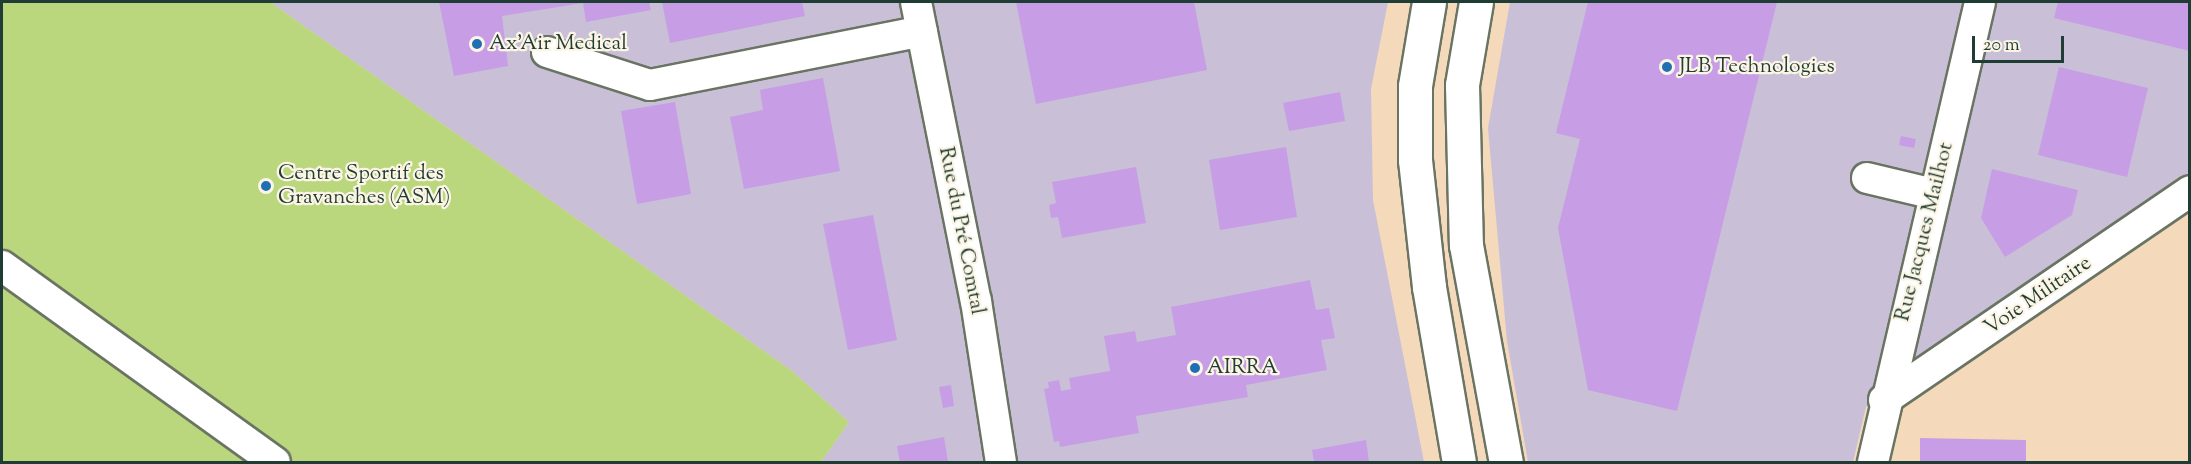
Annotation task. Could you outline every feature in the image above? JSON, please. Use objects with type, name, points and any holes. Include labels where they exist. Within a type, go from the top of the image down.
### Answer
[{"type":"main road","points":[[1429,2],[1415,86],[1415,160],[1429,287],[1459,462]]},
{"type":"main road","points":[[1476,2],[1462,85],[1466,245],[1506,462]]},
{"type":"street","name":"Rue du Pré Comtal","points":[[916,2],[976,301],[1001,462]]},
{"type":"street","name":"Rue Jacques Mailhot","points":[[1872,462],[1884,400],[1980,2]]},
{"type":"street","points":[[547,52],[650,85],[922,31]]},
{"type":"street","points":[[1867,178],[1934,194]]},
{"type":"street","name":"Voie Militaire","points":[[1884,400],[2190,191]]},
{"type":"street","points":[[2,266],[275,462]]},
{"type":"shaded area","points":[[270,2],[1388,2],[1371,89],[1373,200],[1424,462],[821,462],[849,422],[792,371]]},
{"type":"shaded area","points":[[1510,2],[2189,2],[2189,173],[1913,363],[1866,407],[1853,462],[1528,462],[1507,341],[1488,128]]},
{"type":"green space","name":"Centre Sportif des Gravanches (ASM)","points":[[2,2],[270,2],[792,371],[849,422],[821,462],[2,462]]},
{"type":"building","name":"Ax'Air Medical","points":[[439,2],[649,2],[651,10],[586,22],[583,3],[502,16],[508,66],[454,76]]},
{"type":"building","points":[[662,2],[802,2],[805,16],[670,43]]},
{"type":"building","points":[[1016,2],[1194,2],[1207,70],[1036,104]]},
{"type":"building","points":[[1588,2],[1777,2],[1677,411],[1588,390],[1558,228],[1580,139],[1556,133]]},
{"type":"building","points":[[2058,2],[2190,2],[2190,51],[2054,18]]},
{"type":"building","points":[[2059,67],[2148,88],[2127,177],[2038,155]]},
{"type":"building","points":[[823,78],[840,171],[744,189],[730,117],[763,110],[760,90]]},
{"type":"building","points":[[1340,92],[1345,121],[1289,131],[1283,103]]},
{"type":"building","points":[[675,102],[691,194],[637,204],[621,111]]},
{"type":"building","points":[[1901,136],[1916,139],[1914,148],[1899,145]]},
{"type":"building","points":[[1286,147],[1297,217],[1220,230],[1209,160]]},
{"type":"building","points":[[1136,167],[1146,223],[1062,238],[1058,217],[1051,218],[1049,205],[1056,203],[1052,182]]},
{"type":"building","points":[[1992,169],[2078,190],[2072,215],[2005,257],[1981,218]]},
{"type":"building","points":[[873,215],[897,340],[848,350],[823,224]]},
{"type":"building","points":[[1310,280],[1316,310],[1329,308],[1335,338],[1321,340],[1327,370],[1246,385],[1248,397],[1136,416],[1139,433],[1060,447],[1059,441],[1054,442],[1044,389],[1049,388],[1048,382],[1059,380],[1061,391],[1071,389],[1069,378],[1110,371],[1104,336],[1135,331],[1137,342],[1176,335],[1171,307]]},
{"type":"building","points":[[951,385],[954,406],[943,408],[939,387]]},
{"type":"building","points":[[944,437],[948,462],[900,462],[897,446]]},
{"type":"building","points":[[1920,438],[2026,440],[2026,462],[1920,462]]},
{"type":"building","points":[[1366,440],[1369,462],[1314,462],[1312,450]]},
{"type":"place","name":"Ax'Air Medical","points":[[477,44]]},
{"type":"place","name":"JLB Technologies","points":[[1667,67]]},
{"type":"place","name":"Centre Sportif des Gravanches (ASM)","points":[[266,186]]},
{"type":"place","name":"AIRRA","points":[[1195,368]]}]
